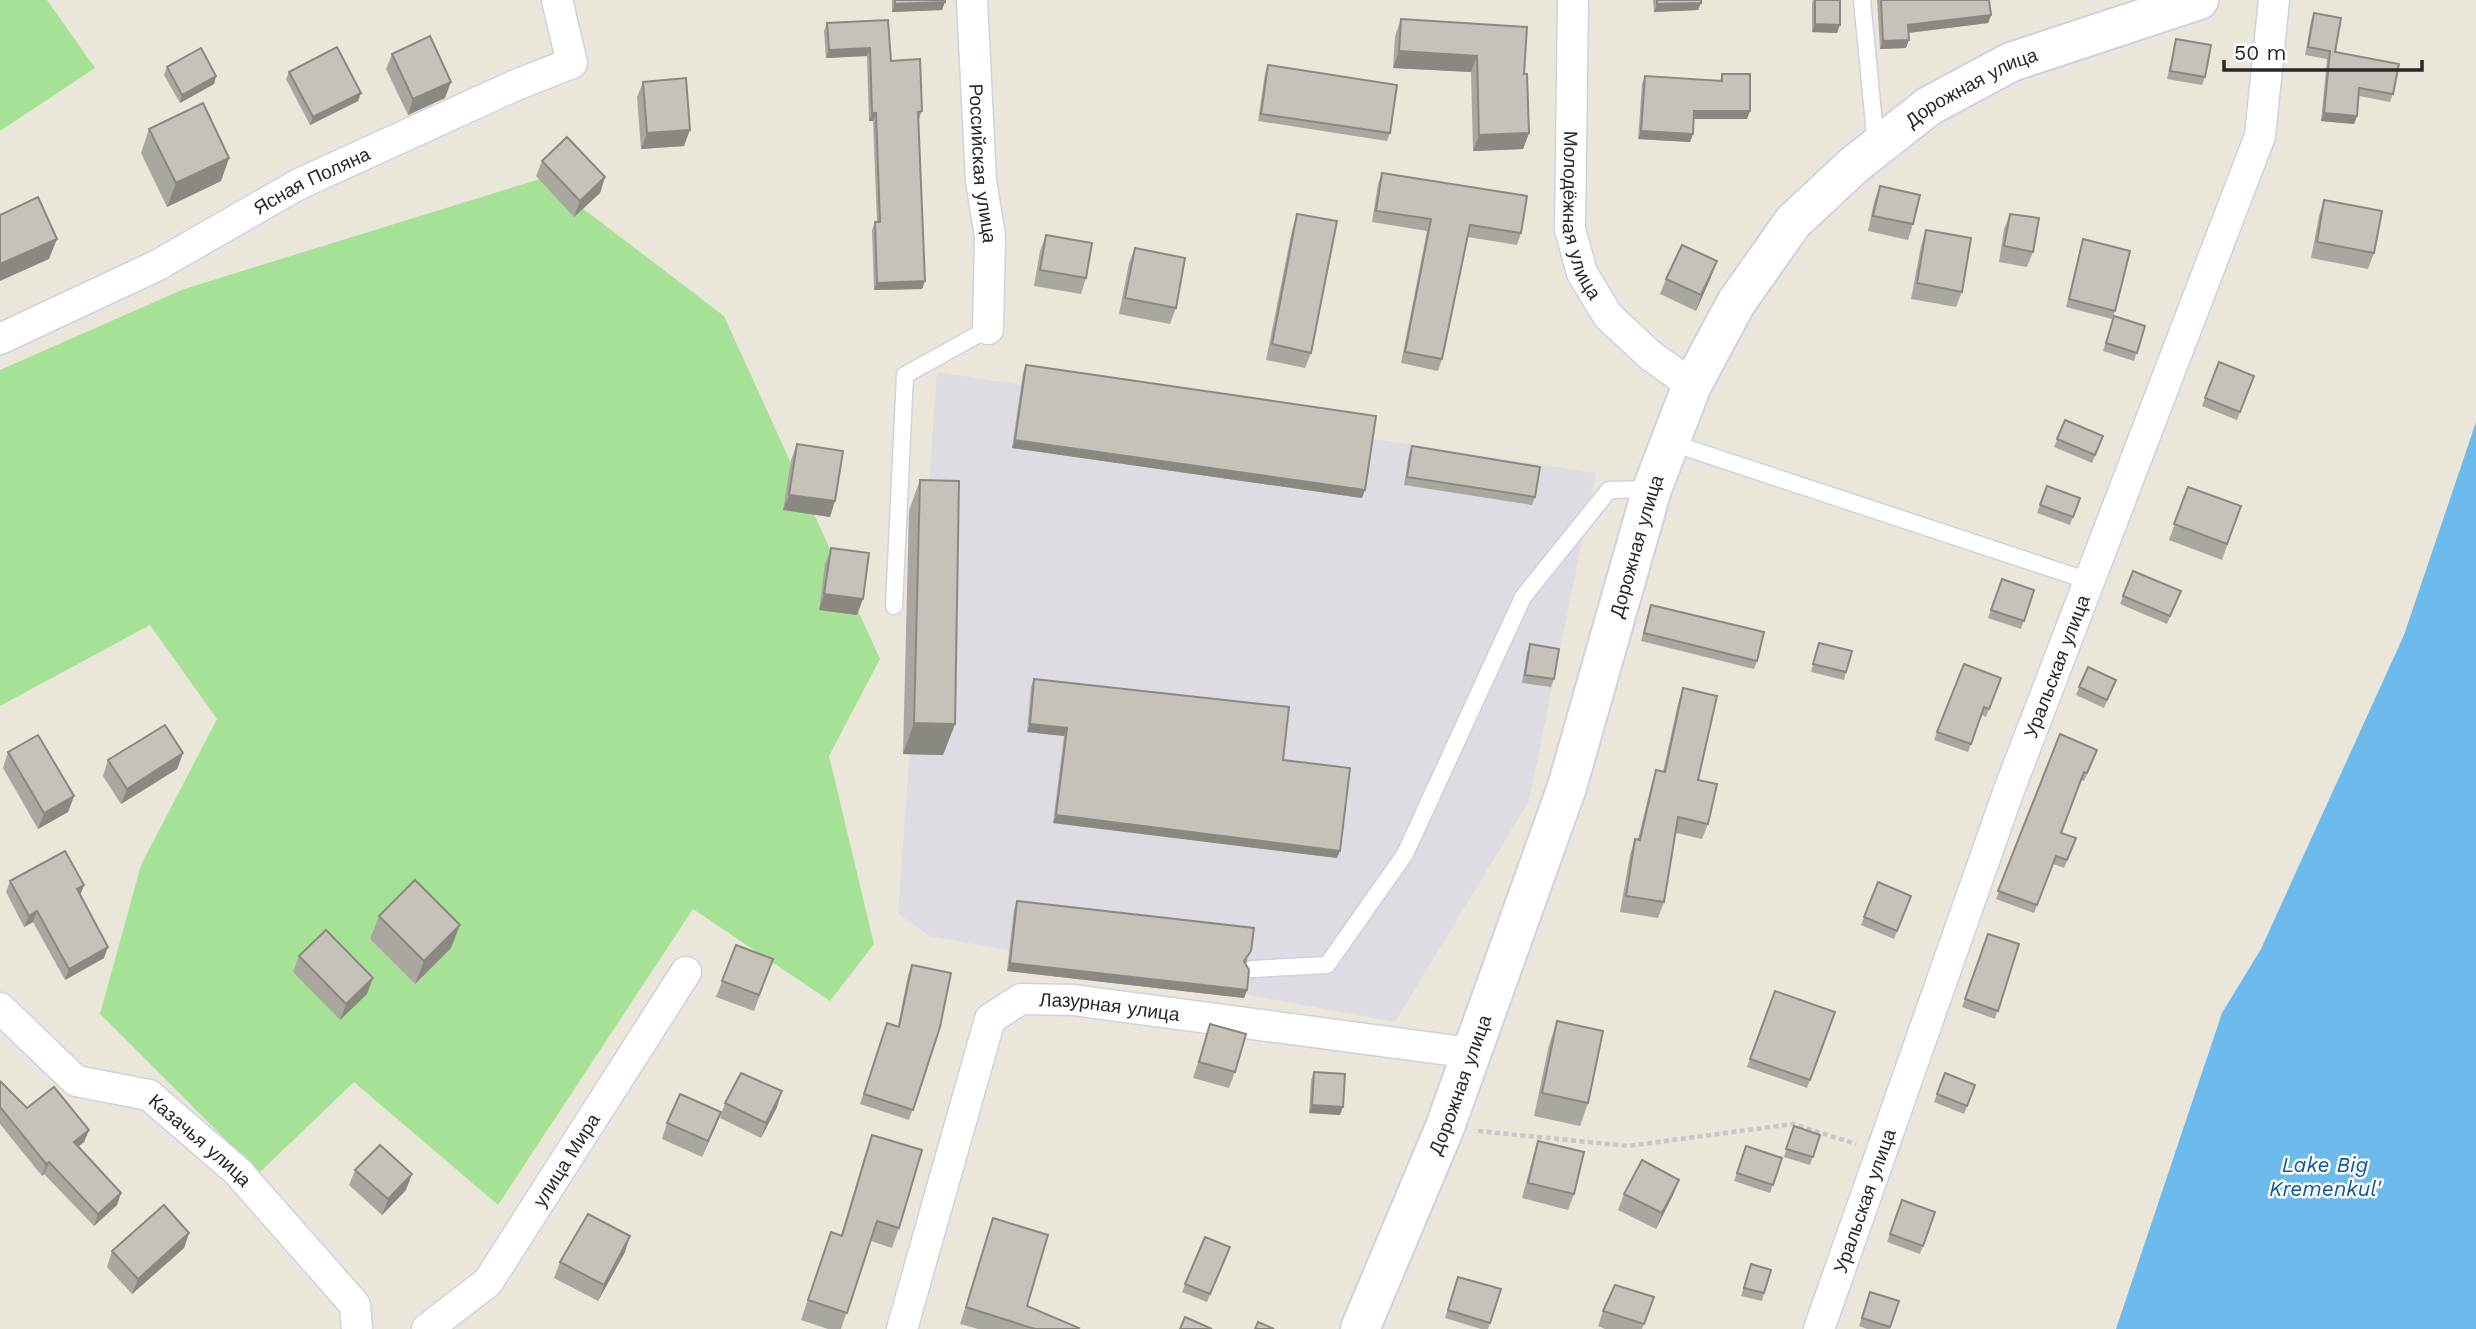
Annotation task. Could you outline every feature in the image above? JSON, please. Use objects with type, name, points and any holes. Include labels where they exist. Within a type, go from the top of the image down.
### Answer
[{"type":"street","name":"Ясная Поляна","points":[[0,338],[156,266],[299,184],[516,85],[572,63],[557,0]]},
{"type":"street","name":"Российская улица","points":[[972,0],[981,181],[990,236],[988,329]]},
{"type":"street","name":"Молодёжная улица","points":[[1573,0],[1570,229],[1582,273],[1608,316],[1651,356],[1692,384]]},
{"type":"street","name":"Дорожная улица","points":[[1360,1329],[1445,1127],[1567,787],[1652,489],[1669,442],[1692,384],[1736,303],[1793,222],[1876,147],[1929,106],[2011,62],[2199,0]]},
{"type":"street","name":"Уральская улица","points":[[1819,1329],[2009,790],[2260,136],[2274,0]]},
{"type":"street","name":"улица Мира","points":[[427,1329],[488,1282],[686,972]]},
{"type":"street","name":"Лазурная улица","points":[[902,1329],[990,1019],[1021,999],[1073,1000],[1471,1053]]},
{"type":"street","name":"Казачья улица","points":[[0,1008],[76,1081],[149,1095],[238,1172],[355,1305],[357,1329]]},
{"type":"lane","points":[[1862,0],[1876,147]]},
{"type":"lane","points":[[894,606],[905,376],[988,329]]},
{"type":"lane","points":[[1669,442],[2089,581]]},
{"type":"lane","points":[[1252,969],[1327,965],[1405,854],[1522,597],[1609,490],[1652,489]]},
{"type":"path","points":[[1445,1127],[1628,1146],[1793,1124],[1882,1152]]},
{"type":"shaded area","points":[[937,372],[1596,473],[1529,801],[1395,1022],[930,936],[898,914]]},
{"type":"green space","points":[[0,0],[47,0],[95,68],[0,131]]},
{"type":"green space","points":[[543,178],[724,316],[880,659],[829,756],[874,944],[830,1001],[693,909],[498,1205],[354,1082],[259,1173],[100,1014],[141,865],[217,719],[150,625],[0,706],[0,370],[184,289]]},
{"type":"water","name":"Lake Big Kremenkul'","points":[[2476,422],[2476,1329],[2116,1329],[2222,1013],[2261,949],[2404,635]]},
{"type":"building","points":[[895,0],[945,0],[945,2],[895,4]]},
{"type":"building","points":[[1657,0],[1701,0],[1701,3],[1657,4]]},
{"type":"building","points":[[1815,0],[1840,0],[1840,25],[1815,24]]},
{"type":"building","points":[[1881,0],[1989,0],[1991,15],[1908,25],[1909,40],[1883,41]]},
{"type":"building","points":[[2314,13],[2341,18],[2335,52],[2399,64],[2393,94],[2359,88],[2357,116],[2324,113],[2330,51],[2308,47]]},
{"type":"building","points":[[1401,19],[1527,27],[1524,74],[1527,74],[1529,133],[1479,135],[1477,56],[1399,51]]},
{"type":"building","points":[[888,20],[891,61],[920,59],[922,111],[918,112],[925,281],[877,283],[875,222],[880,222],[876,113],[872,113],[870,48],[829,50],[827,23]]},
{"type":"building","points":[[430,36],[451,82],[413,99],[392,54]]},
{"type":"building","points":[[2176,39],[2211,45],[2205,77],[2170,71]]},
{"type":"building","points":[[337,47],[361,93],[313,117],[289,72]]},
{"type":"building","points":[[201,48],[216,76],[182,95],[167,67]]},
{"type":"building","points":[[1268,65],[1397,85],[1390,133],[1261,114]]},
{"type":"building","points":[[1722,74],[1750,74],[1750,111],[1694,111],[1693,134],[1641,131],[1645,76],[1722,81]]},
{"type":"building","points":[[686,78],[690,130],[647,133],[643,82]]},
{"type":"building","points":[[203,103],[229,158],[176,183],[149,129]]},
{"type":"building","points":[[567,137],[605,177],[580,201],[542,161]]},
{"type":"building","points":[[1382,173],[1527,196],[1521,233],[1470,225],[1442,359],[1405,352],[1431,219],[1376,211]]},
{"type":"building","points":[[1880,186],[1920,195],[1913,224],[1873,216]]},
{"type":"building","points":[[38,197],[57,239],[0,264],[0,215]]},
{"type":"building","points":[[2324,200],[2382,211],[2374,253],[2317,242]]},
{"type":"building","points":[[1297,214],[1337,221],[1311,353],[1272,344]]},
{"type":"building","points":[[2010,214],[2039,218],[2033,252],[2004,246]]},
{"type":"building","points":[[1926,230],[1971,238],[1962,292],[1917,283]]},
{"type":"building","points":[[1046,235],[1092,243],[1086,278],[1040,270]]},
{"type":"building","points":[[2083,239],[2130,251],[2115,311],[2069,299]]},
{"type":"building","points":[[1682,245],[1717,261],[1701,295],[1666,279]]},
{"type":"building","points":[[1135,248],[1185,258],[1176,308],[1125,298]]},
{"type":"building","points":[[2114,316],[2145,326],[2137,353],[2106,343]]},
{"type":"building","points":[[2219,362],[2254,376],[2240,412],[2205,398]]},
{"type":"building","points":[[1026,365],[1376,416],[1365,490],[1015,440]]},
{"type":"building","points":[[2065,420],[2103,436],[2095,455],[2057,439]]},
{"type":"building","points":[[797,444],[843,451],[835,501],[789,495]]},
{"type":"building","points":[[1412,446],[1540,467],[1535,497],[1407,477]]},
{"type":"building","points":[[920,480],[959,481],[955,724],[914,723]]},
{"type":"building","points":[[2047,486],[2080,498],[2073,517],[2040,505]]},
{"type":"building","points":[[2188,487],[2241,506],[2227,544],[2174,524]]},
{"type":"building","points":[[831,548],[869,553],[863,599],[824,594]]},
{"type":"building","points":[[2133,571],[2181,591],[2170,616],[2123,596]]},
{"type":"building","points":[[2002,579],[2034,590],[2024,621],[1991,610]]},
{"type":"building","points":[[1651,605],[1764,632],[1757,661],[1644,633]]},
{"type":"building","points":[[1819,643],[1852,651],[1846,672],[1813,664]]},
{"type":"building","points":[[1530,644],[1559,649],[1554,679],[1525,675]]},
{"type":"building","points":[[1964,664],[2001,678],[1989,709],[1984,707],[1971,744],[1937,732]]},
{"type":"building","points":[[2088,667],[2116,680],[2107,700],[2079,687]]},
{"type":"building","points":[[1034,679],[1289,707],[1283,760],[1350,768],[1340,851],[1056,815],[1067,728],[1030,724]]},
{"type":"building","points":[[1683,688],[1717,696],[1698,780],[1717,784],[1708,824],[1678,817],[1664,902],[1626,896],[1635,839],[1640,840],[1656,770],[1665,772]]},
{"type":"building","points":[[165,725],[183,753],[127,789],[108,760]]},
{"type":"building","points":[[2060,734],[2097,750],[2087,773],[2084,772],[2061,833],[2076,838],[2067,860],[2056,856],[2037,905],[1998,891]]},
{"type":"building","points":[[38,735],[74,796],[44,813],[8,752]]},
{"type":"building","points":[[65,851],[84,885],[77,889],[108,947],[69,969],[37,911],[29,916],[10,881]]},
{"type":"building","points":[[415,880],[460,925],[424,961],[379,916]]},
{"type":"building","points":[[1878,882],[1911,896],[1897,931],[1864,917]]},
{"type":"building","points":[[1017,901],[1254,928],[1251,951],[1244,961],[1249,970],[1247,990],[1010,963]]},
{"type":"building","points":[[326,930],[373,978],[346,1004],[299,956]]},
{"type":"building","points":[[1988,934],[2019,944],[1998,1011],[1965,999]]},
{"type":"building","points":[[736,945],[773,959],[759,995],[722,981]]},
{"type":"building","points":[[912,965],[951,973],[940,1027],[913,1110],[864,1094],[887,1023],[899,1027]]},
{"type":"building","points":[[1775,991],[1835,1012],[1810,1080],[1750,1059]]},
{"type":"building","points":[[1557,1021],[1603,1031],[1588,1103],[1542,1093]]},
{"type":"building","points":[[1210,1024],[1246,1034],[1235,1072],[1199,1062]]},
{"type":"building","points":[[1314,1072],[1345,1074],[1343,1107],[1312,1105]]},
{"type":"building","points":[[741,1073],[782,1091],[766,1123],[725,1103]]},
{"type":"building","points":[[1945,1073],[1975,1085],[1967,1106],[1937,1094]]},
{"type":"building","points":[[0,1081],[27,1108],[54,1087],[89,1130],[74,1142],[121,1193],[98,1214],[49,1162],[46,1164],[0,1107]]},
{"type":"building","points":[[680,1094],[721,1112],[708,1141],[667,1123]]},
{"type":"building","points":[[1794,1126],[1820,1135],[1813,1157],[1786,1149]]},
{"type":"building","points":[[872,1135],[922,1150],[899,1228],[877,1221],[847,1313],[808,1300],[831,1232],[842,1236]]},
{"type":"building","points":[[1538,1141],[1584,1152],[1574,1194],[1528,1183]]},
{"type":"building","points":[[380,1145],[412,1174],[388,1199],[355,1170]]},
{"type":"building","points":[[1746,1146],[1782,1158],[1773,1185],[1737,1173]]},
{"type":"building","points":[[1642,1160],[1679,1180],[1662,1213],[1624,1194]]},
{"type":"building","points":[[1902,1200],[1935,1212],[1923,1246],[1890,1234]]},
{"type":"building","points":[[164,1205],[189,1233],[138,1279],[112,1251]]},
{"type":"building","points":[[588,1214],[630,1236],[604,1285],[560,1262]]},
{"type":"building","points":[[993,1218],[1048,1235],[1027,1306],[1078,1329],[1035,1329],[966,1307]]},
{"type":"building","points":[[1205,1237],[1230,1247],[1210,1294],[1185,1284]]},
{"type":"building","points":[[1751,1264],[1771,1270],[1764,1293],[1744,1288]]},
{"type":"building","points":[[1458,1277],[1501,1289],[1490,1323],[1448,1310]]},
{"type":"building","points":[[1615,1285],[1654,1297],[1644,1324],[1603,1311]]},
{"type":"building","points":[[1870,1292],[1899,1301],[1890,1327],[1862,1318]]},
{"type":"building","points":[[1185,1317],[1212,1329],[1180,1329]]},
{"type":"building","points":[[1258,1322],[1274,1329],[1255,1329]]}]
